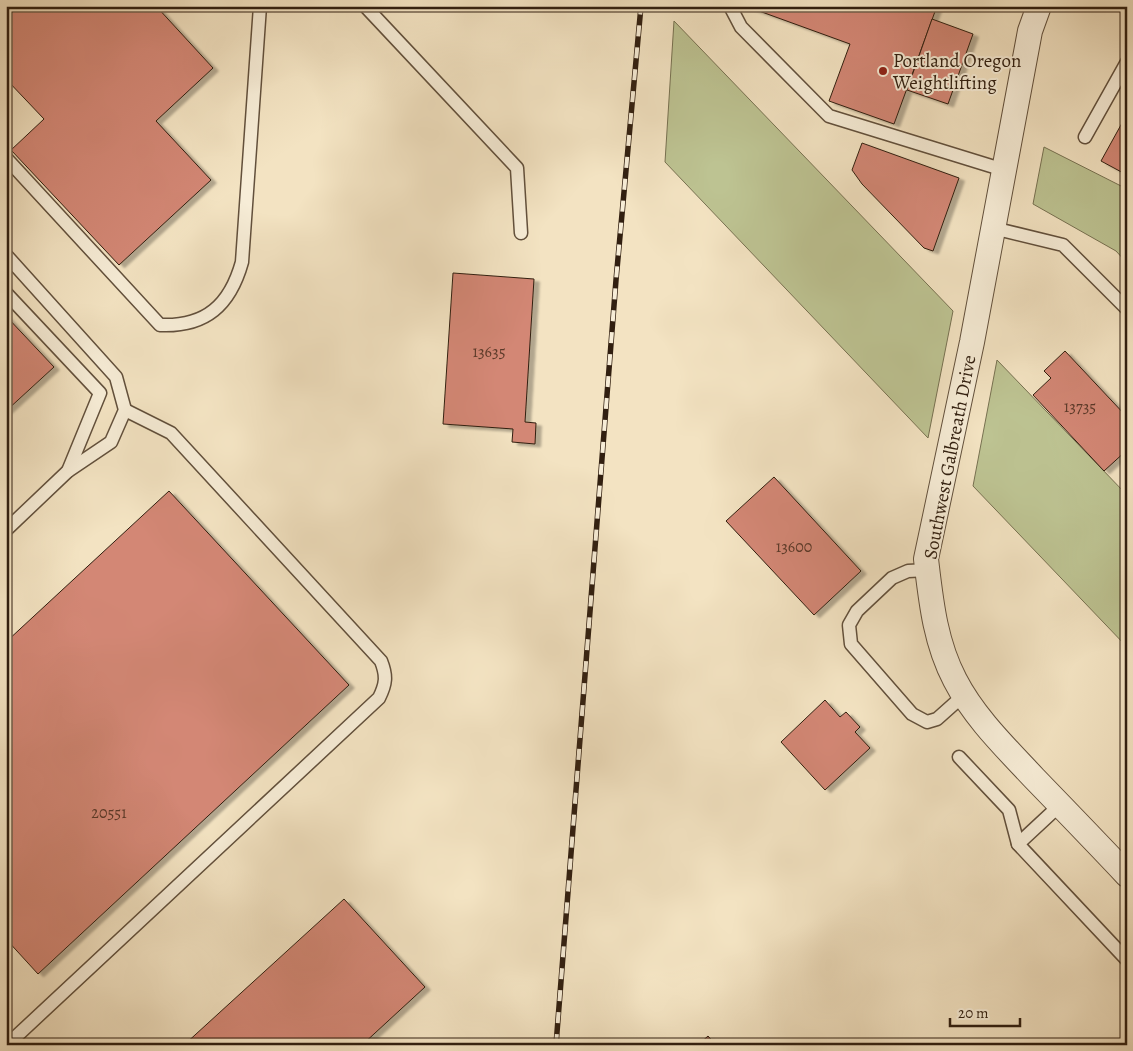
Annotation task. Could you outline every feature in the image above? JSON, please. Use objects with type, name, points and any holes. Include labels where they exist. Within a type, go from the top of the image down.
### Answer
[{"type":"street","name":"Southwest Galbreath Drive","points":[[1039,6],[1030,30],[993,228],[926,558],[934,624],[955,681],[995,737],[1127,874]]},
{"type":"lane","points":[[6,158],[160,325],[175,326],[199,320],[219,307],[236,284],[242,262],[260,6]]},
{"type":"lane","points":[[365,6],[517,168],[521,233]]},
{"type":"lane","points":[[730,6],[741,27],[829,116],[1004,170]]},
{"type":"lane","points":[[1085,137],[1127,62]]},
{"type":"lane","points":[[993,228],[1063,245],[1127,309]]},
{"type":"lane","points":[[6,255],[116,376],[125,410],[111,442],[68,471],[6,530]]},
{"type":"lane","points":[[6,293],[100,393],[68,471]]},
{"type":"lane","points":[[7,1045],[379,698],[385,686],[386,673],[381,661],[172,433],[125,410]]},
{"type":"lane","points":[[928,570],[908,571],[892,578],[857,611],[849,625],[851,644],[912,714],[927,722],[937,719],[965,694]]},
{"type":"lane","points":[[959,757],[1009,810],[1018,844],[1124,951]]},
{"type":"lane","points":[[1018,844],[1060,805]]},
{"type":"green space","points":[[674,21],[953,311],[928,438],[665,162]]},
{"type":"green space","points":[[1044,147],[1127,189],[1127,263],[1116,251],[1033,204]]},
{"type":"green space","points":[[997,360],[1125,493],[1127,492],[1127,647],[973,486]]},
{"type":"building","points":[[6,6],[156,6],[213,68],[156,121],[211,180],[119,265],[11,150],[44,119],[6,79]]},
{"type":"building","points":[[937,6],[894,124],[829,101],[850,44],[748,7]]},
{"type":"building","points":[[932,19],[973,34],[948,104],[907,90]]},
{"type":"building","points":[[1127,114],[1127,175],[1101,161]]},
{"type":"building","points":[[862,143],[959,178],[933,251],[924,248],[862,184],[852,170]]},
{"type":"building","points":[[453,273],[534,279],[525,422],[536,423],[535,444],[512,442],[513,429],[443,424]]},
{"type":"building","points":[[6,316],[54,367],[6,411]]},
{"type":"building","points":[[1065,351],[1127,417],[1127,450],[1104,471],[1033,395],[1051,378],[1044,371]]},
{"type":"building","points":[[774,477],[861,571],[814,615],[726,521]]},
{"type":"building","points":[[169,491],[349,685],[38,974],[6,939],[6,642]]},
{"type":"building","points":[[825,700],[840,717],[846,712],[860,727],[855,732],[870,748],[825,790],[781,742]]},
{"type":"building","points":[[344,899],[425,987],[362,1045],[184,1045]]},
{"type":"building","points":[[708,1036],[716,1045],[698,1045]]},
{"type":"railway","points":[[556,1045],[616,280],[641,6]]},
{"type":"place","name":"Portland Oregon Weightlifting","points":[[883,71]]}]
